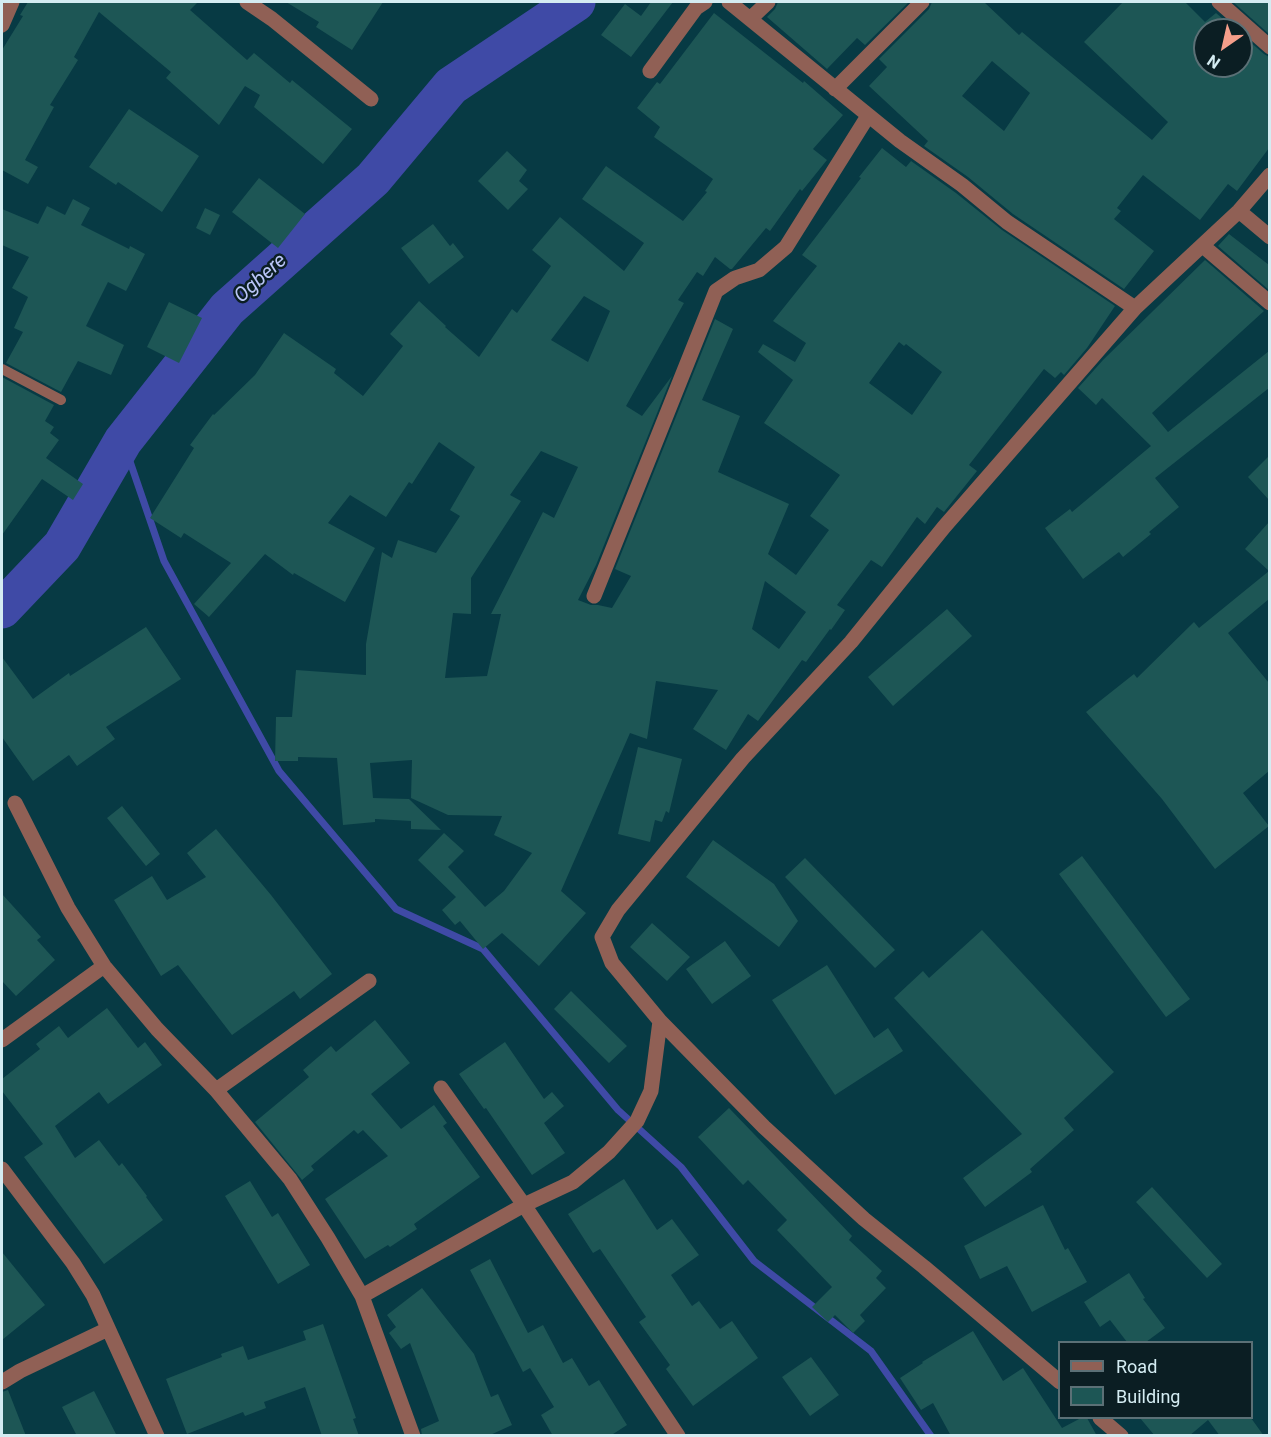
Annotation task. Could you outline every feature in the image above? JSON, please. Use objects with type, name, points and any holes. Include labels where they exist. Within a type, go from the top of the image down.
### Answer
[{"type":"street","points":[[2,24],[12,2]]},
{"type":"street","points":[[247,2],[273,19],[370,99]]},
{"type":"street","points":[[650,71],[696,8],[705,2]]},
{"type":"street","points":[[729,2],[868,116],[1007,222],[1135,308]]},
{"type":"street","points":[[750,19],[768,2]]},
{"type":"street","points":[[835,89],[922,2]]},
{"type":"street","points":[[1219,2],[1269,47]]},
{"type":"street","points":[[594,596],[716,291],[735,278],[759,270],[786,247],[868,116]]},
{"type":"street","points":[[1058,1381],[864,1219],[764,1127],[660,1021],[612,963],[602,937],[618,910],[742,758],[851,642],[944,527],[1135,308],[1239,211],[1269,175]]},
{"type":"street","points":[[1239,211],[1269,237]]},
{"type":"street","points":[[1203,246],[1269,303]]},
{"type":"street","points":[[15,803],[68,908],[104,966],[157,1029],[216,1090],[290,1179],[328,1238],[362,1296],[413,1436]]},
{"type":"street","points":[[2,1040],[104,966]]},
{"type":"street","points":[[216,1090],[369,981]]},
{"type":"street","points":[[362,1296],[524,1205],[573,1182],[634,1126],[651,1091],[660,1021]]},
{"type":"street","points":[[441,1088],[524,1205],[678,1436]]},
{"type":"street","points":[[2,1169],[73,1263],[93,1295],[157,1436]]},
{"type":"street","points":[[2,1382],[108,1329]]},
{"type":"street","points":[[1101,1419],[1121,1436]]},
{"type":"lane","points":[[2,369],[61,400]]},
{"type":"building","points":[[28,2],[198,2],[190,10],[247,60],[254,53],[290,83],[292,80],[352,129],[323,164],[254,107],[260,95],[245,86],[219,125],[166,78],[171,72],[99,12],[74,57],[78,60],[50,105],[54,107],[25,160],[38,167],[28,184],[2,170],[2,50],[23,16],[20,15]]},
{"type":"building","points":[[286,2],[383,2],[352,50],[316,27],[319,22]]},
{"type":"building","points":[[651,2],[673,2],[631,57],[601,35],[625,4],[641,16]]},
{"type":"building","points":[[778,2],[909,2],[865,45],[857,38],[827,69],[767,17]]},
{"type":"building","points":[[932,2],[984,2],[1019,35],[1022,32],[1152,140],[1168,122],[1084,42],[1123,2],[1185,2],[1201,18],[1193,18],[1193,78],[1253,78],[1253,44],[1269,57],[1269,148],[1237,191],[1228,184],[1200,220],[1143,175],[1117,208],[1121,211],[1114,219],[1154,251],[1124,289],[1013,214],[968,177],[924,146],[928,141],[869,86],[887,67],[879,59],[929,9]],"holes":[[[992,61],[1030,93],[1004,131],[962,96]]]},
{"type":"building","points":[[1233,2],[1269,2],[1269,34],[1253,18]]},
{"type":"building","points":[[714,13],[803,83],[804,81],[843,115],[813,149],[827,160],[802,191],[800,189],[770,231],[766,228],[732,269],[715,257],[703,276],[697,272],[678,300],[684,303],[626,406],[642,416],[672,376],[596,565],[578,600],[591,605],[612,608],[631,576],[615,569],[715,319],[733,329],[702,400],[740,416],[718,472],[789,504],[768,554],[796,575],[829,530],[810,516],[840,475],[764,423],[793,380],[758,352],[763,344],[795,362],[806,343],[773,321],[817,266],[802,255],[882,148],[906,167],[911,161],[1002,230],[1115,306],[1087,348],[1064,375],[1061,372],[1055,378],[1044,369],[969,465],[977,471],[944,512],[937,507],[925,524],[917,517],[882,567],[871,560],[837,605],[845,610],[831,630],[806,662],[802,660],[758,721],[748,714],[726,750],[693,729],[718,690],[656,681],[647,739],[630,733],[561,891],[586,913],[539,966],[502,933],[483,949],[460,921],[455,925],[442,910],[456,897],[418,860],[444,833],[464,851],[448,867],[485,907],[504,891],[532,853],[494,835],[502,816],[448,815],[411,798],[412,760],[370,763],[373,798],[409,799],[441,830],[411,829],[411,821],[375,819],[375,822],[343,825],[337,758],[298,757],[298,761],[275,761],[276,717],[292,717],[296,670],[366,675],[366,644],[382,552],[392,558],[398,540],[436,553],[460,516],[450,510],[475,467],[439,442],[412,484],[409,482],[386,517],[350,495],[328,523],[375,548],[345,602],[294,573],[293,575],[265,554],[209,617],[194,604],[231,563],[184,533],[181,538],[150,518],[194,448],[190,445],[213,414],[255,375],[284,333],[336,369],[334,373],[363,396],[403,346],[390,334],[419,301],[479,357],[512,309],[517,313],[551,266],[532,250],[560,217],[624,271],[644,243],[582,199],[606,166],[683,221],[707,192],[705,191],[713,179],[654,137],[660,127],[637,108],[657,82],[660,84]],"holes":[[[584,296],[610,311],[588,362],[551,340]],[[899,342],[904,346],[906,344],[942,372],[912,415],[869,383]],[[541,451],[578,467],[554,518],[543,512],[491,614],[501,614],[487,676],[445,678],[453,613],[471,614],[471,578],[521,501],[510,495]],[[765,581],[806,612],[779,649],[752,629]]]},
{"type":"building","points":[[1216,13],[1222,18],[1210,18]]},
{"type":"building","points":[[129,109],[199,156],[162,212],[118,182],[116,185],[89,167]]},
{"type":"building","points":[[507,151],[527,170],[519,181],[528,189],[508,210],[478,181]]},
{"type":"building","points":[[259,178],[305,214],[278,248],[232,212]]},
{"type":"building","points":[[73,199],[90,208],[81,225],[129,249],[130,246],[145,254],[126,291],[108,282],[86,326],[124,345],[111,375],[78,361],[61,392],[6,363],[23,332],[14,328],[28,297],[12,288],[29,257],[2,245],[2,209],[38,224],[47,206],[65,215]]},
{"type":"building","points":[[205,208],[220,215],[210,235],[196,228]]},
{"type":"building","points":[[433,224],[450,246],[453,243],[464,257],[429,284],[401,248]]},
{"type":"building","points":[[1229,234],[1269,265],[1269,290],[1218,246]]},
{"type":"building","points":[[1205,260],[1264,311],[1152,413],[1168,432],[1269,351],[1269,388],[1155,478],[1179,507],[1123,557],[1119,552],[1083,579],[1045,528],[1070,509],[1072,512],[1151,446],[1102,398],[1096,405],[1078,388],[1103,360]]},
{"type":"building","points":[[169,302],[202,318],[179,363],[147,347]]},
{"type":"building","points":[[2,377],[54,405],[45,421],[54,427],[50,433],[59,440],[46,458],[83,484],[73,500],[42,479],[2,535]]},
{"type":"building","points":[[1269,456],[1269,500],[1248,477]]},
{"type":"building","points":[[1269,522],[1269,571],[1245,549]]},
{"type":"building","points":[[1269,571],[1269,599],[1228,633],[1269,683],[1269,771],[1243,793],[1269,826],[1215,869],[1162,799],[1086,712],[1134,674],[1137,678],[1194,622],[1199,628]]},
{"type":"building","points":[[947,609],[972,636],[893,706],[868,677]]},
{"type":"building","points":[[146,627],[181,679],[106,727],[115,739],[77,766],[69,755],[33,781],[2,737],[2,657],[33,699],[69,673],[70,676]]},
{"type":"building","points":[[638,747],[682,759],[669,813],[666,811],[662,822],[655,820],[650,842],[618,834]]},
{"type":"building","points":[[122,806],[160,854],[146,866],[107,818]]},
{"type":"building","points":[[216,829],[332,974],[300,999],[294,991],[232,1035],[178,965],[161,976],[114,900],[152,876],[167,900],[206,877],[187,853]]},
{"type":"building","points":[[713,840],[774,884],[798,921],[779,947],[686,877]]},
{"type":"building","points":[[1082,856],[1190,999],[1166,1017],[1059,874]]},
{"type":"building","points":[[805,858],[895,950],[875,968],[785,877]]},
{"type":"building","points":[[2,894],[41,937],[37,940],[55,960],[16,996],[2,981]]},
{"type":"building","points":[[652,923],[690,957],[667,981],[630,947]]},
{"type":"building","points":[[982,930],[1114,1072],[1064,1118],[1074,1130],[1030,1169],[1032,1172],[985,1207],[963,1178],[1022,1134],[894,998],[923,971],[929,978]]},
{"type":"building","points":[[725,941],[751,976],[712,1004],[686,969]]},
{"type":"building","points":[[827,965],[874,1038],[888,1028],[903,1051],[835,1095],[772,1000]]},
{"type":"building","points":[[571,991],[627,1046],[609,1063],[554,1009]]},
{"type":"building","points":[[107,1008],[138,1048],[145,1042],[162,1065],[108,1104],[99,1092],[55,1126],[75,1158],[99,1140],[119,1166],[122,1163],[163,1220],[104,1264],[24,1157],[43,1144],[2,1091],[2,1079],[40,1049],[36,1044],[59,1026],[68,1038]]},
{"type":"building","points":[[375,1020],[410,1063],[371,1094],[401,1129],[434,1105],[447,1123],[443,1126],[480,1177],[414,1224],[417,1229],[390,1247],[388,1245],[365,1259],[325,1199],[388,1156],[363,1130],[358,1134],[354,1130],[311,1166],[314,1170],[302,1180],[255,1122],[309,1077],[303,1070],[331,1046],[336,1052]]},
{"type":"building","points":[[505,1042],[544,1099],[552,1092],[564,1106],[544,1123],[565,1153],[532,1175],[486,1108],[484,1109],[459,1074]]},
{"type":"building","points":[[729,1108],[852,1236],[849,1240],[882,1271],[876,1278],[886,1288],[860,1315],[865,1321],[853,1333],[835,1315],[828,1322],[812,1307],[832,1287],[777,1230],[787,1220],[748,1180],[743,1185],[698,1137]]},
{"type":"building","points":[[624,1179],[657,1230],[672,1219],[699,1255],[671,1275],[692,1306],[699,1301],[720,1329],[732,1321],[758,1358],[693,1406],[666,1369],[670,1365],[639,1322],[646,1317],[600,1249],[593,1253],[568,1214]]},
{"type":"building","points":[[250,1181],[272,1217],[278,1213],[310,1265],[278,1284],[225,1196]]},
{"type":"building","points":[[1152,1187],[1222,1264],[1207,1278],[1136,1202]]},
{"type":"building","points":[[1043,1205],[1065,1250],[1068,1248],[1087,1282],[1032,1312],[1007,1266],[980,1279],[964,1246]]},
{"type":"building","points":[[2,1252],[45,1305],[2,1340]]},
{"type":"building","points":[[490,1259],[528,1333],[543,1325],[563,1363],[572,1358],[589,1386],[599,1380],[627,1425],[610,1436],[553,1436],[541,1415],[554,1407],[530,1368],[523,1372],[470,1270]]},
{"type":"building","points":[[1129,1273],[1145,1298],[1143,1299],[1165,1328],[1147,1341],[1126,1341],[1110,1320],[1100,1327],[1084,1302]]},
{"type":"building","points":[[422,1288],[474,1354],[491,1397],[498,1394],[512,1425],[488,1436],[422,1436],[421,1429],[439,1421],[410,1343],[401,1349],[389,1333],[396,1327],[387,1315]]},
{"type":"building","points":[[323,1324],[356,1418],[353,1419],[359,1436],[322,1436],[305,1387],[264,1402],[266,1408],[245,1416],[243,1412],[187,1434],[166,1379],[222,1357],[221,1354],[243,1346],[248,1360],[306,1340],[303,1331]]},
{"type":"building","points":[[973,1331],[1003,1381],[1023,1368],[1062,1428],[1079,1419],[1088,1419],[1097,1436],[951,1436],[933,1403],[921,1410],[900,1378]]},
{"type":"building","points":[[811,1357],[839,1395],[810,1416],[782,1377]]},
{"type":"building","points":[[8,1390],[26,1436],[2,1436],[2,1392]]},
{"type":"building","points":[[94,1391],[117,1436],[77,1436],[62,1407]]},
{"type":"building","points":[[1141,1419],[1252,1419],[1264,1436],[1220,1436],[1208,1420],[1189,1436],[1155,1436]]},
{"type":"waterway","name":"Ogbere","points":[[2,609],[62,546],[123,441],[227,309],[373,179],[451,86],[576,2]]},
{"type":"waterway","points":[[123,441],[164,561],[279,771],[396,909],[483,949],[618,1110],[681,1167],[754,1261],[871,1351],[931,1436]]}]
